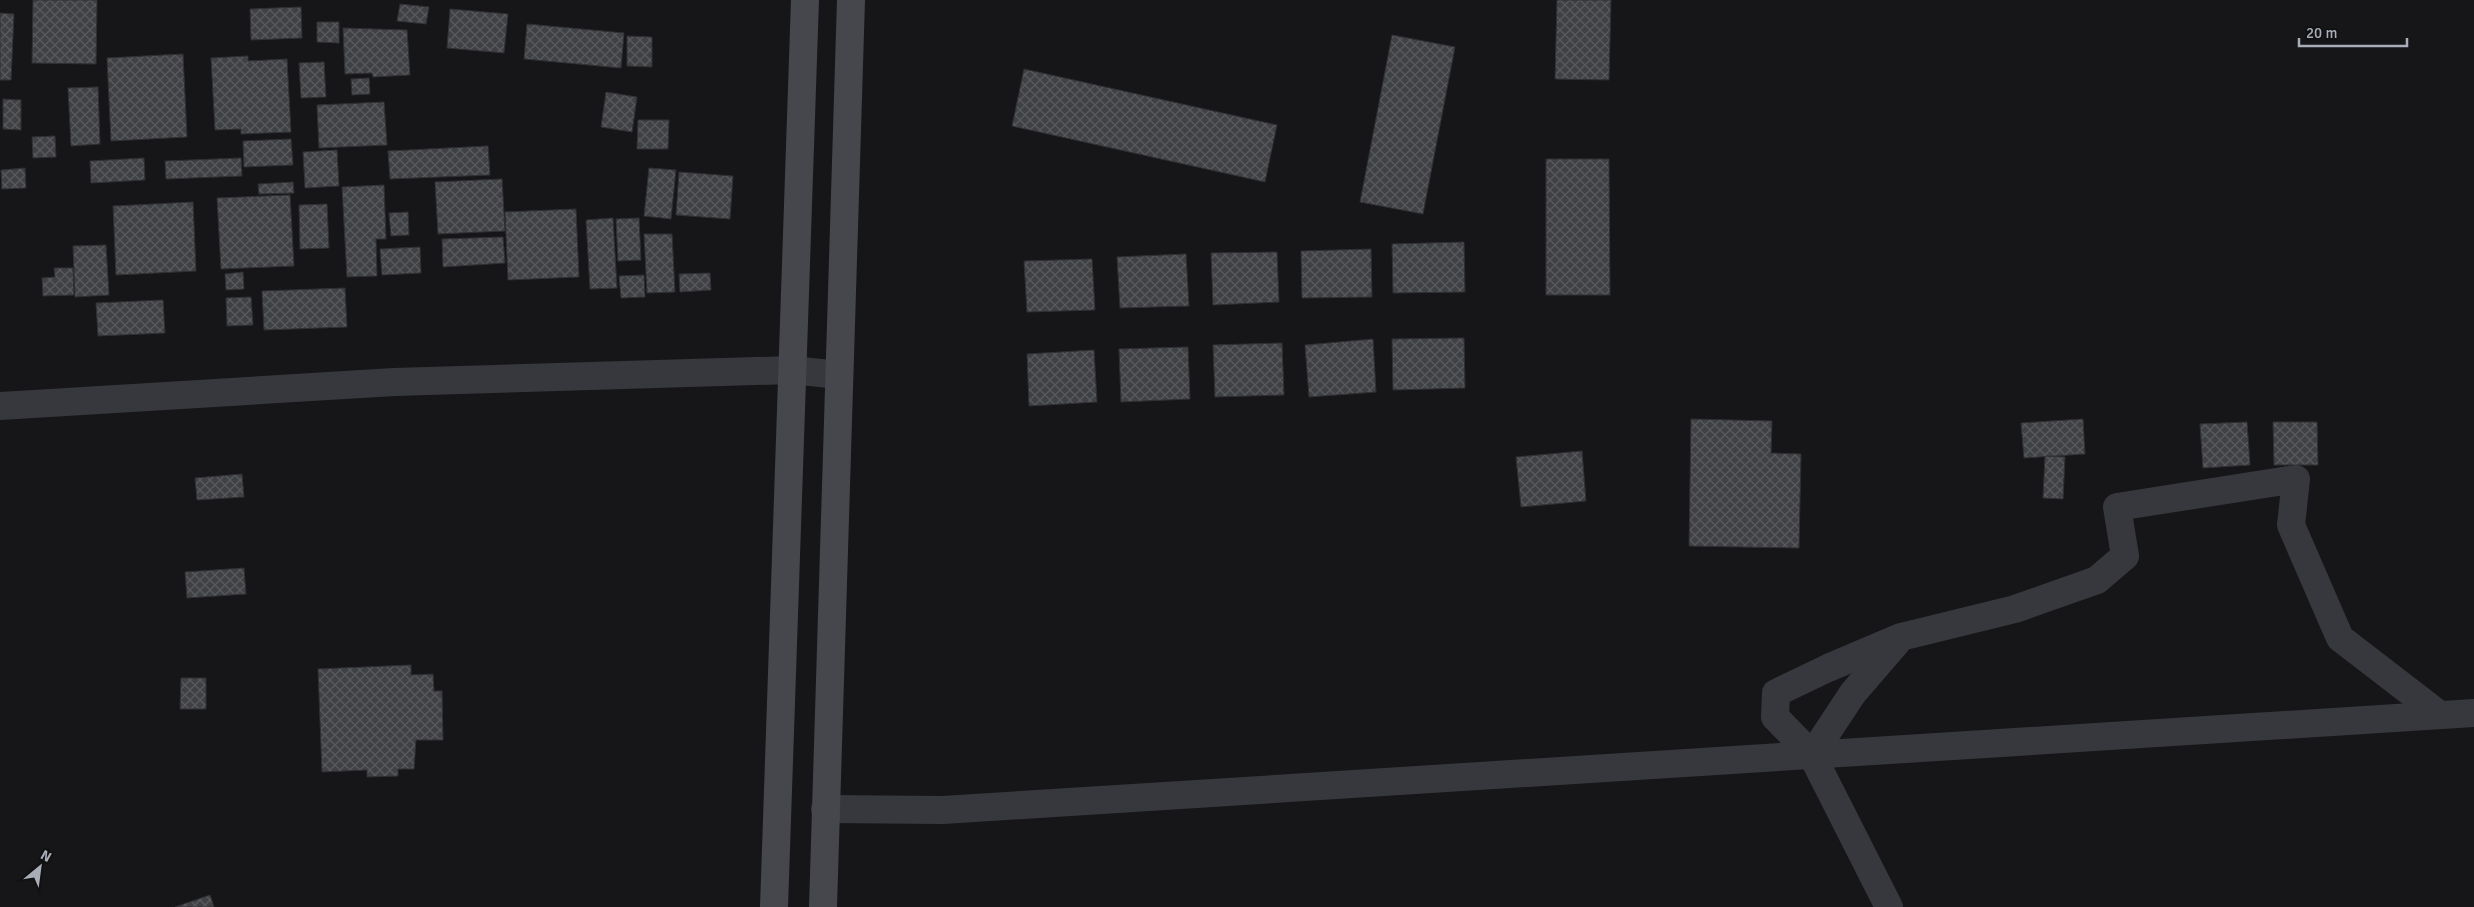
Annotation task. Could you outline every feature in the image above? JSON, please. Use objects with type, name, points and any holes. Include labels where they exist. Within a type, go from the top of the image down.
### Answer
[{"type":"main road","points":[[774,907],[805,0]]},
{"type":"main road","points":[[823,907],[851,0]]},
{"type":"street","points":[[0,406],[394,382],[792,370],[840,375]]},
{"type":"street","points":[[1889,907],[1812,755],[1775,717],[1776,692],[1901,637],[2015,609],[2097,580],[2124,556],[2117,506],[2296,479],[2291,525],[2340,638],[2440,715]]},
{"type":"street","points":[[1812,755],[1853,693],[1901,637]]},
{"type":"street","points":[[825,809],[942,810],[2474,713]]},
{"type":"building","points":[[33,0],[97,0],[96,64],[32,63]]},
{"type":"building","points":[[1557,0],[1611,0],[1609,80],[1555,79]]},
{"type":"building","points":[[400,4],[429,7],[426,24],[397,21]]},
{"type":"building","points":[[301,7],[302,38],[251,40],[250,9]]},
{"type":"building","points":[[450,9],[508,14],[504,53],[447,48]]},
{"type":"building","points":[[0,13],[14,14],[11,80],[0,80]]},
{"type":"building","points":[[317,22],[339,22],[339,43],[317,42]]},
{"type":"building","points":[[527,24],[624,33],[621,68],[524,59]]},
{"type":"building","points":[[343,28],[407,30],[410,75],[373,77],[372,73],[345,74]]},
{"type":"building","points":[[1392,35],[1455,47],[1423,214],[1360,202]]},
{"type":"building","points":[[627,36],[652,37],[652,67],[627,66]]},
{"type":"building","points":[[183,54],[187,137],[111,141],[107,58]]},
{"type":"building","points":[[248,56],[248,61],[287,59],[291,132],[241,134],[241,129],[215,130],[211,58]]},
{"type":"building","points":[[324,62],[326,97],[301,98],[299,63]]},
{"type":"building","points":[[1024,69],[1277,125],[1265,182],[1012,126]]},
{"type":"building","points":[[369,78],[370,94],[352,95],[351,79]]},
{"type":"building","points":[[98,87],[100,144],[71,146],[68,88]]},
{"type":"building","points":[[606,92],[637,97],[632,132],[601,127]]},
{"type":"building","points":[[3,99],[21,100],[21,130],[3,129]]},
{"type":"building","points":[[384,102],[387,145],[319,148],[317,105]]},
{"type":"building","points":[[638,120],[669,120],[668,149],[637,149]]},
{"type":"building","points":[[55,136],[56,157],[33,158],[32,137]]},
{"type":"building","points":[[291,139],[293,165],[244,167],[243,141]]},
{"type":"building","points":[[488,146],[490,175],[390,179],[388,151]]},
{"type":"building","points":[[337,150],[339,186],[305,188],[303,152]]},
{"type":"building","points":[[144,158],[145,180],[91,183],[90,161]]},
{"type":"building","points":[[241,158],[242,176],[166,179],[165,161]]},
{"type":"building","points":[[1546,159],[1609,159],[1610,295],[1546,295]]},
{"type":"building","points":[[25,168],[26,188],[2,189],[1,170]]},
{"type":"building","points":[[649,168],[676,170],[671,219],[644,216]]},
{"type":"building","points":[[679,172],[733,176],[730,219],[676,215]]},
{"type":"building","points":[[502,179],[505,231],[438,234],[435,182]]},
{"type":"building","points":[[293,182],[294,193],[259,194],[258,184]]},
{"type":"building","points":[[384,185],[386,239],[376,239],[377,276],[347,277],[342,187]]},
{"type":"building","points":[[290,195],[294,266],[221,269],[217,198]]},
{"type":"building","points":[[193,202],[196,271],[116,275],[113,206]]},
{"type":"building","points":[[327,204],[329,248],[300,249],[299,205]]},
{"type":"building","points":[[576,209],[579,277],[508,280],[505,212]]},
{"type":"building","points":[[408,212],[409,235],[391,236],[389,213]]},
{"type":"building","points":[[613,218],[617,288],[590,289],[586,220]]},
{"type":"building","points":[[639,218],[641,260],[618,261],[616,219]]},
{"type":"building","points":[[644,234],[672,234],[675,292],[647,293]]},
{"type":"building","points":[[503,237],[505,263],[443,267],[442,239]]},
{"type":"building","points":[[1464,242],[1465,292],[1393,293],[1392,244]]},
{"type":"building","points":[[106,245],[109,295],[75,297],[73,246]]},
{"type":"building","points":[[420,247],[421,273],[382,275],[380,249]]},
{"type":"building","points":[[1371,249],[1372,297],[1302,298],[1301,251]]},
{"type":"building","points":[[1277,252],[1279,302],[1213,305],[1211,253]]},
{"type":"building","points":[[1186,254],[1189,306],[1120,308],[1117,257]]},
{"type":"building","points":[[1092,259],[1095,310],[1027,312],[1024,261]]},
{"type":"building","points":[[54,268],[73,268],[74,295],[43,296],[42,278],[55,277]]},
{"type":"building","points":[[243,272],[244,289],[226,290],[225,274]]},
{"type":"building","points":[[710,273],[711,290],[680,292],[679,274]]},
{"type":"building","points":[[644,275],[645,297],[621,298],[619,276]]},
{"type":"building","points":[[345,288],[347,327],[264,330],[262,291]]},
{"type":"building","points":[[251,297],[253,325],[227,326],[226,298]]},
{"type":"building","points":[[163,300],[165,333],[98,336],[96,303]]},
{"type":"building","points":[[1464,338],[1465,388],[1393,390],[1392,339]]},
{"type":"building","points":[[1373,339],[1376,392],[1309,397],[1305,345]]},
{"type":"building","points":[[1282,343],[1284,395],[1215,397],[1213,345]]},
{"type":"building","points":[[1188,347],[1190,399],[1121,402],[1119,349]]},
{"type":"building","points":[[1094,350],[1097,402],[1029,406],[1027,354]]},
{"type":"building","points":[[1691,419],[1772,421],[1771,453],[1801,454],[1799,548],[1689,546]]},
{"type":"building","points":[[2083,419],[2085,454],[2024,458],[2021,423]]},
{"type":"building","points":[[2247,422],[2250,465],[2203,468],[2200,424]]},
{"type":"building","points":[[2273,422],[2317,422],[2318,465],[2274,465]]},
{"type":"building","points":[[1582,451],[1586,501],[1521,507],[1516,457]]},
{"type":"building","points":[[2045,456],[2065,457],[2063,499],[2043,498]]},
{"type":"building","points":[[242,474],[244,497],[197,500],[195,478]]},
{"type":"building","points":[[244,568],[246,594],[187,598],[185,572]]},
{"type":"building","points":[[411,665],[411,675],[433,674],[434,691],[442,691],[443,740],[416,740],[414,769],[398,769],[398,776],[367,777],[367,770],[322,772],[318,669]]},
{"type":"building","points":[[181,678],[206,678],[206,709],[180,709]]},
{"type":"building","points":[[210,895],[214,907],[175,907]]}]
